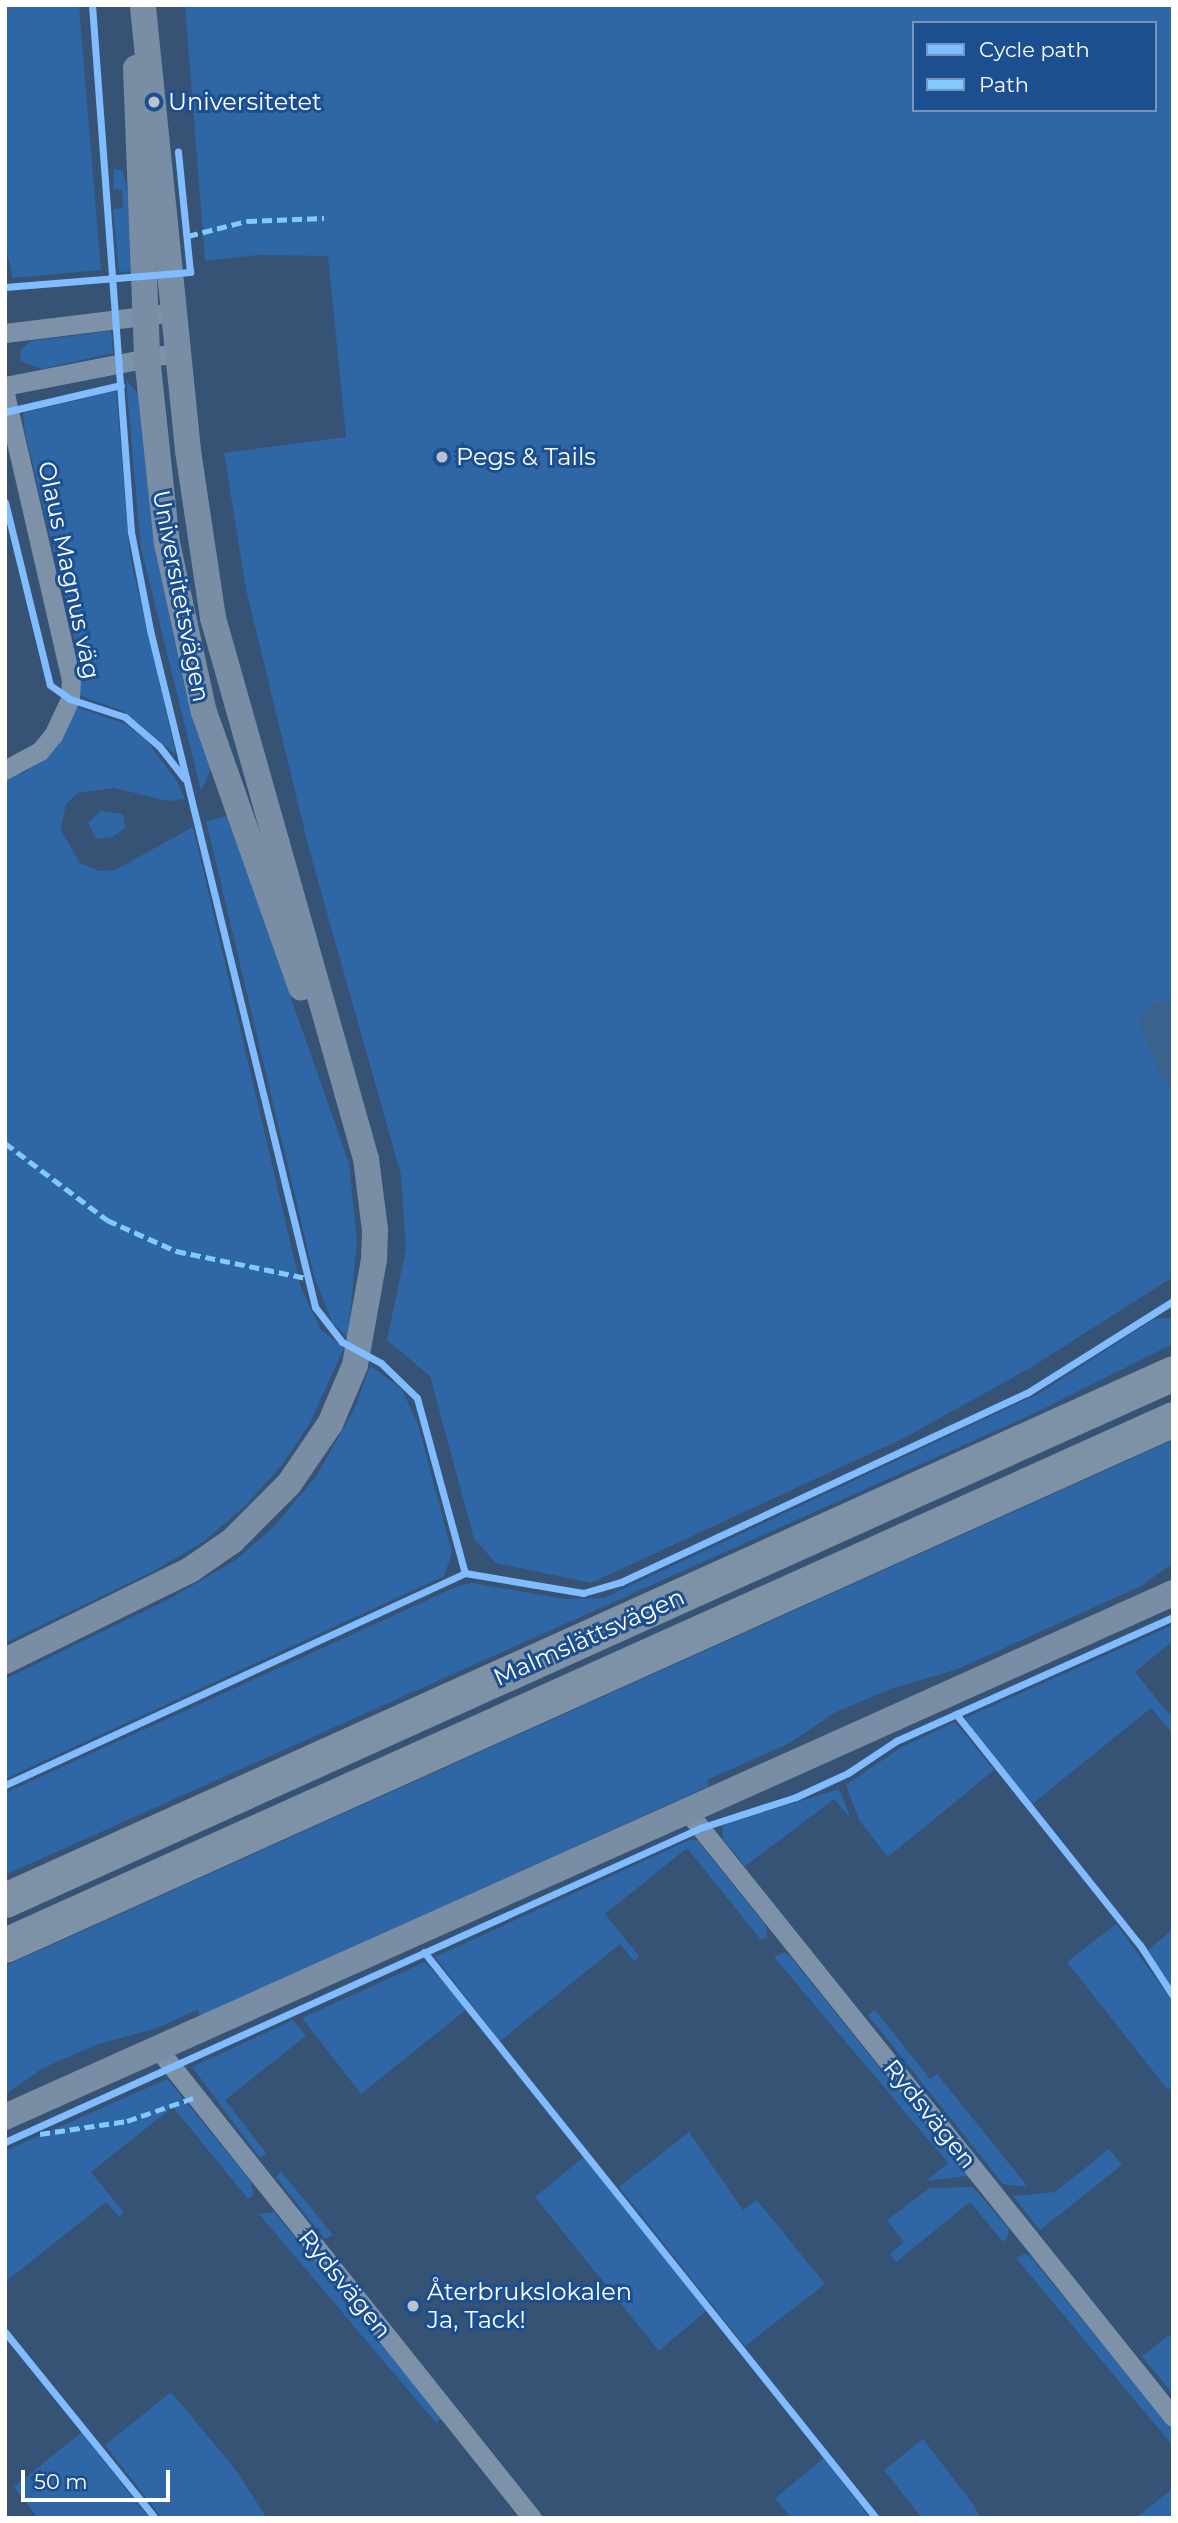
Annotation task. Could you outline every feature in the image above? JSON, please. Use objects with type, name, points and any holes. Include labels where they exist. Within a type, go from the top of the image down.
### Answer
[{"type":"highway","name":"Malmslättsvägen","points":[[5,1900],[1173,1373]]},
{"type":"highway","name":"Malmslättsvägen","points":[[5,1945],[1173,1419]]},
{"type":"main road","name":"Universitetsvägen","points":[[136,5],[144,316],[167,543],[204,712],[243,830],[366,1159]]},
{"type":"main road","name":"Universitetsvägen","points":[[5,1661],[190,1570],[232,1541],[296,1475],[330,1424],[347,1386],[367,1314],[375,1230],[366,1159],[213,618],[198,536],[143,5]]},
{"type":"main road","points":[[5,2117],[1173,1593]]},
{"type":"street","points":[[5,333],[175,312]]},
{"type":"street","points":[[5,386],[178,352]]},
{"type":"street","name":"Olaus Magnus väg","points":[[5,394],[71,679],[69,699],[53,735],[40,751],[5,770]]},
{"type":"street","name":"Rydsvägen","points":[[687,1811],[1173,2417]]},
{"type":"street","name":"Rydsvägen","points":[[158,2049],[533,2518]]},
{"type":"shaded area","points":[[5,5],[79,5],[101,270],[13,278],[5,244]]},
{"type":"shaded area","points":[[185,5],[1173,5],[1173,1277],[1030,1368],[904,1438],[591,1583],[496,1563],[474,1539],[430,1376],[387,1340],[406,1249],[401,1175],[309,849],[246,589],[224,453],[346,437],[328,256],[258,255],[205,261]]},
{"type":"shaded area","points":[[114,169],[122,170],[131,205],[134,271],[119,272],[113,209],[123,208],[122,190],[113,189]]},
{"type":"shaded area","points":[[111,331],[113,353],[42,369],[21,361],[20,350],[31,341]]},
{"type":"shaded area","points":[[126,380],[138,394],[211,769],[201,791],[141,548]]},
{"type":"shaded area","points":[[116,391],[130,556],[176,755],[125,712],[79,695],[79,658],[24,427],[23,413]]},
{"type":"shaded area","points":[[77,707],[125,724],[147,741],[178,783],[185,799],[168,801],[114,788],[78,793],[66,804],[61,830],[80,863],[99,871],[115,870],[193,827],[301,1288],[321,1330],[344,1348],[309,1425],[282,1465],[244,1507],[203,1542],[154,1571],[5,1643],[5,778],[24,773],[49,754]]},
{"type":"shaded area","points":[[101,811],[123,814],[125,828],[112,837],[96,839],[88,823]]},
{"type":"shaded area","points":[[227,816],[349,1163],[357,1241],[348,1338],[332,1322],[314,1276],[206,821]]},
{"type":"shaded area","points":[[1173,999],[1173,1084],[1170,1086],[1161,1077],[1139,1021],[1147,1006]]},
{"type":"shaded area","points":[[1173,1318],[1173,1344],[1035,1413],[5,1875],[5,1793],[458,1586],[473,1583],[565,1599],[604,1598],[1040,1393],[1154,1319]]},
{"type":"shaded area","points":[[370,1366],[401,1388],[418,1424],[452,1553],[444,1576],[5,1779],[5,1679],[171,1598],[237,1559],[273,1527],[315,1478],[354,1410]]},
{"type":"shaded area","points":[[1173,1440],[1173,1563],[1141,1586],[958,1669],[890,1689],[834,1713],[790,1743],[707,1780],[709,1786],[200,2016],[197,2010],[155,2029],[98,2044],[43,2068],[5,2095],[5,1966]]},
{"type":"shaded area","points":[[1173,1625],[1173,1641],[1135,1672],[1173,1719],[1173,1734],[1151,1708],[1031,1805],[965,1718]]},
{"type":"shaded area","points":[[955,1722],[994,1770],[888,1857],[859,1820],[846,1785],[900,1748]]},
{"type":"shaded area","points":[[839,1789],[851,1819],[834,1799],[745,1866],[723,1839],[722,1827],[727,1824]]},
{"type":"shaded area","points":[[689,1840],[697,1840],[766,1926],[767,1937],[761,1940],[687,1848],[605,1914],[639,1956],[634,1961],[620,1944],[500,2041],[435,1957]]},
{"type":"shaded area","points":[[1116,1924],[1173,2002],[1173,2086],[1168,2090],[1067,1962]]},
{"type":"shaded area","points":[[1173,1929],[1173,1989],[1148,1950]]},
{"type":"shaded area","points":[[784,1952],[967,2176],[926,2181],[948,2163],[774,1957]]},
{"type":"shaded area","points":[[425,1962],[467,2009],[361,2094],[302,2018]]},
{"type":"shaded area","points":[[875,2010],[930,2079],[937,2074],[1028,2187],[1003,2184],[868,2015]]},
{"type":"shaded area","points":[[293,2020],[306,2036],[225,2100],[267,2154],[260,2158],[192,2067]]},
{"type":"shaded area","points":[[167,2079],[251,2181],[253,2195],[248,2199],[173,2107],[91,2172],[124,2213],[119,2217],[106,2202],[5,2282],[5,2151]]},
{"type":"shaded area","points":[[689,2132],[743,2210],[757,2200],[825,2284],[745,2346],[619,2187]]},
{"type":"shaded area","points":[[1109,2149],[1122,2165],[1040,2230],[1013,2196],[1055,2192]]},
{"type":"shaded area","points":[[585,2156],[706,2311],[659,2351],[535,2197]]},
{"type":"shaded area","points":[[281,2171],[333,2235],[325,2239],[276,2177]]},
{"type":"shaded area","points":[[973,2187],[1009,2229],[1003,2242],[970,2202],[896,2262],[890,2254],[904,2242],[887,2220],[930,2188]]},
{"type":"shaded area","points":[[274,2212],[442,2418],[436,2423],[259,2214]]},
{"type":"shaded area","points":[[1024,2254],[1030,2256],[1173,2431],[1173,2446],[1016,2258]]},
{"type":"shaded area","points":[[1169,2335],[1173,2339],[1173,2394],[1142,2356]]},
{"type":"shaded area","points":[[171,2392],[235,2469],[267,2518],[162,2518],[105,2445]]},
{"type":"shaded area","points":[[82,2432],[149,2518],[38,2518],[14,2487]]},
{"type":"shaded area","points":[[923,2439],[981,2518],[922,2518],[884,2470]]},
{"type":"shaded area","points":[[824,2458],[870,2518],[791,2518],[775,2498]]},
{"type":"shaded area","points":[[1173,2488],[1173,2518],[1136,2518]]},
{"type":"marked path","points":[[188,236],[247,221],[324,218]]},
{"type":"marked path","points":[[5,1143],[107,1220],[176,1251],[306,1278]]},
{"type":"marked path","points":[[40,2134],[127,2121],[196,2097]]},
{"type":"cycle path","points":[[92,5],[131,532],[150,630],[315,1307],[342,1342],[381,1363],[417,1398],[465,1573]]},
{"type":"cycle path","points":[[5,287],[190,272],[178,152]]},
{"type":"cycle path","points":[[5,412],[121,385]]},
{"type":"cycle path","points":[[5,502],[50,685],[70,699],[125,717],[159,746],[184,778]]},
{"type":"cycle path","points":[[5,1785],[465,1573],[583,1593],[621,1582],[1027,1393],[1173,1301]]},
{"type":"cycle path","points":[[5,2142],[700,1828],[796,1797],[848,1773],[896,1741],[1173,1617]]},
{"type":"cycle path","points":[[956,1714],[1140,1945],[1173,1996]]},
{"type":"cycle path","points":[[424,1952],[876,2518]]},
{"type":"cycle path","points":[[5,2332],[155,2518]]},
{"type":"place","name":"Universitetet","points":[[154,102]]},
{"type":"place","name":"Pegs & Tails","points":[[442,457]]},
{"type":"place","name":"Återbrukslokalen Ja, Tack!","points":[[413,2306]]}]
